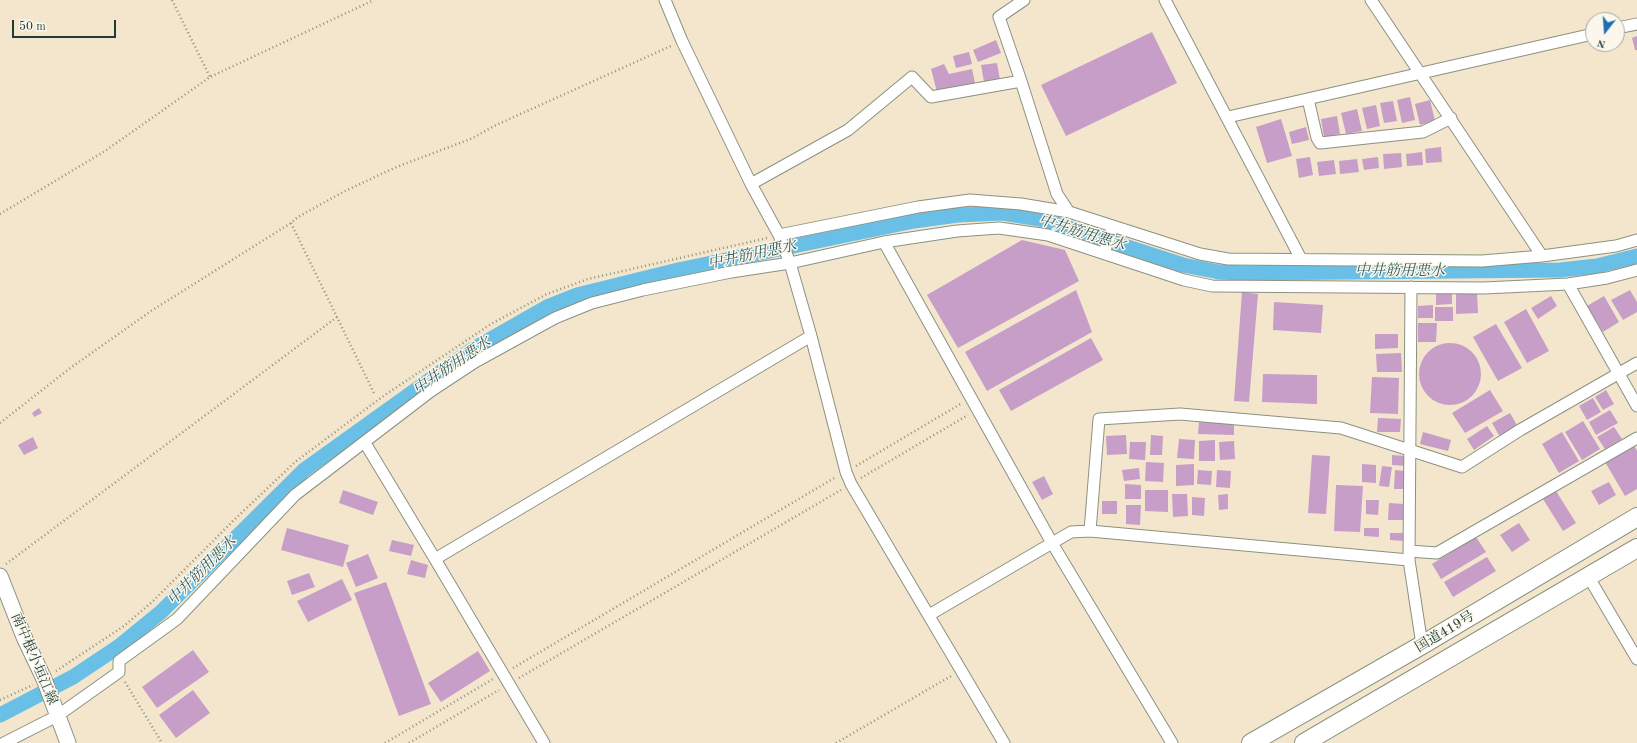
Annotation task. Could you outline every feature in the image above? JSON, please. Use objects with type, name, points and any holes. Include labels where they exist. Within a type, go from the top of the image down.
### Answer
[{"type":"highway","name":"国道419号","points":[[1251,743],[1422,645],[1637,517]]},
{"type":"highway","name":"国道419号","points":[[1304,743],[1637,548]]},
{"type":"main road","name":"南中根小垣江線","points":[[0,576],[24,637],[44,679],[68,743]]},
{"type":"street","points":[[665,0],[682,41],[751,184],[779,235],[790,263],[811,336],[846,472],[851,484],[1004,743]]},
{"type":"street","points":[[1024,0],[999,17],[1022,80],[1057,194],[1069,212]]},
{"type":"street","points":[[1165,0],[1228,117],[1301,259]]},
{"type":"street","points":[[1371,0],[1542,256]]},
{"type":"street","points":[[1625,26],[1637,24]]},
{"type":"street","points":[[1228,117],[1585,36]]},
{"type":"street","points":[[751,184],[848,130],[912,77],[931,97],[1022,80]]},
{"type":"street","points":[[1308,99],[1317,138],[1320,143],[1423,132],[1451,118]]},
{"type":"street","points":[[779,235],[918,207],[970,200],[1021,204],[1069,212],[1200,254],[1228,259],[1482,261],[1542,256],[1616,246],[1637,240]]},
{"type":"street","points":[[1104,254],[1113,226]]},
{"type":"street","points":[[4,743],[119,672],[119,661],[176,619],[295,495],[365,443],[431,391],[474,362],[554,318],[592,303],[643,290],[731,272],[790,263],[884,242],[957,230],[999,228],[1048,235],[1184,280],[1212,286],[1484,288],[1568,284],[1607,278],[1637,270]]},
{"type":"street","points":[[884,242],[1052,543],[1172,743]]},
{"type":"street","points":[[1568,284],[1637,406]]},
{"type":"street","points":[[1412,288],[1409,556],[1422,645]]},
{"type":"street","points":[[435,559],[811,336]]},
{"type":"street","points":[[1090,531],[1099,419],[1180,414],[1341,428],[1462,467],[1520,430],[1637,363]]},
{"type":"street","points":[[929,615],[1071,532],[1090,531],[1409,556],[1437,553],[1637,438]]},
{"type":"street","points":[[365,443],[544,743]]},
{"type":"street","points":[[1588,576],[1637,659]]},
{"type":"path","points":[[172,0],[210,77]]},
{"type":"path","points":[[0,214],[104,151],[210,77],[374,0]]},
{"type":"path","points":[[0,423],[69,369],[151,311],[291,223],[298,217],[343,192],[394,168],[472,138],[494,126],[682,41]]},
{"type":"path","points":[[291,223],[374,392]]},
{"type":"path","points":[[0,568],[337,317]]},
{"type":"path","points":[[385,743],[971,398]]},
{"type":"path","points":[[409,743],[977,409]]},
{"type":"path","points":[[836,743],[961,670]]},
{"type":"path","points":[[119,672],[162,743]]},
{"type":"building","points":[[1152,32],[1177,83],[1066,136],[1041,85]]},
{"type":"building","points":[[1637,36],[1637,50],[1635,50],[1632,38]]},
{"type":"building","points":[[996,40],[1001,53],[978,62],[973,50]]},
{"type":"building","points":[[969,52],[972,64],[956,68],[953,56]]},
{"type":"building","points":[[997,63],[1000,80],[984,82],[981,65]]},
{"type":"building","points":[[944,64],[949,74],[972,69],[975,83],[937,92],[931,69]]},
{"type":"building","points":[[1410,97],[1415,120],[1402,123],[1397,100]]},
{"type":"building","points":[[1430,100],[1435,121],[1420,125],[1415,104]]},
{"type":"building","points":[[1393,101],[1397,121],[1384,123],[1380,103]]},
{"type":"building","points":[[1376,105],[1380,126],[1367,129],[1362,108]]},
{"type":"building","points":[[1357,109],[1362,131],[1346,134],[1341,113]]},
{"type":"building","points":[[1337,116],[1340,134],[1324,137],[1321,119]]},
{"type":"building","points":[[1281,119],[1292,156],[1267,163],[1256,127]]},
{"type":"building","points":[[1306,127],[1309,140],[1292,144],[1289,132]]},
{"type":"building","points":[[1441,147],[1442,162],[1426,163],[1425,149]]},
{"type":"building","points":[[1422,152],[1423,165],[1407,166],[1406,154]]},
{"type":"building","points":[[1401,153],[1402,167],[1384,169],[1383,154]]},
{"type":"building","points":[[1310,157],[1313,175],[1299,178],[1296,159]]},
{"type":"building","points":[[1378,157],[1379,168],[1364,170],[1362,159]]},
{"type":"building","points":[[1357,159],[1359,172],[1340,174],[1339,161]]},
{"type":"building","points":[[1334,160],[1336,174],[1319,176],[1317,162]]},
{"type":"building","points":[[1022,240],[1065,250],[1079,281],[958,348],[927,295]]},
{"type":"building","points":[[1076,290],[1092,332],[987,391],[965,352]]},
{"type":"building","points":[[1630,290],[1637,302],[1637,312],[1623,320],[1611,300]]},
{"type":"building","points":[[1436,291],[1452,291],[1452,304],[1436,305]]},
{"type":"building","points":[[1242,292],[1258,294],[1249,402],[1234,401]]},
{"type":"building","points":[[1477,293],[1478,313],[1456,314],[1456,294]]},
{"type":"building","points":[[1551,296],[1557,306],[1538,319],[1531,308]]},
{"type":"building","points":[[1604,296],[1619,322],[1603,332],[1587,306]]},
{"type":"building","points":[[1274,302],[1323,305],[1321,333],[1273,330]]},
{"type":"building","points":[[1433,305],[1433,318],[1418,318],[1418,306]]},
{"type":"building","points":[[1435,307],[1453,307],[1453,321],[1435,321]]},
{"type":"building","points":[[1526,309],[1549,351],[1527,363],[1504,322]]},
{"type":"building","points":[[1418,323],[1437,323],[1436,342],[1418,342]]},
{"type":"building","points":[[1496,324],[1522,368],[1498,381],[1473,337]]},
{"type":"building","points":[[1375,334],[1398,334],[1398,348],[1375,349]]},
{"type":"building","points":[[1091,338],[1103,360],[1011,411],[999,390]]},
{"type":"building","points":[[1450,343],[1467,348],[1472,352],[1476,357],[1481,374],[1476,391],[1472,396],[1467,400],[1450,405],[1433,400],[1428,396],[1424,391],[1419,374],[1424,357],[1428,352],[1433,348]]},
{"type":"building","points":[[1401,353],[1402,372],[1377,372],[1376,354]]},
{"type":"building","points":[[1263,374],[1317,375],[1317,404],[1262,402]]},
{"type":"building","points":[[1372,377],[1399,378],[1398,414],[1370,413]]},
{"type":"building","points":[[1490,390],[1503,411],[1465,433],[1452,413]]},
{"type":"building","points":[[1606,390],[1614,404],[1603,410],[1595,397]]},
{"type":"building","points":[[1593,398],[1601,412],[1587,420],[1579,406]]},
{"type":"building","points":[[39,408],[42,413],[34,417],[32,413]]},
{"type":"building","points":[[1610,410],[1618,423],[1596,435],[1589,422]]},
{"type":"building","points":[[1510,413],[1518,427],[1500,437],[1492,423]]},
{"type":"building","points":[[1378,418],[1401,419],[1400,432],[1377,432]]},
{"type":"building","points":[[1583,421],[1600,449],[1582,460],[1565,432]]},
{"type":"building","points":[[1199,422],[1234,424],[1234,435],[1198,434]]},
{"type":"building","points":[[1487,426],[1494,436],[1474,450],[1467,439]]},
{"type":"building","points":[[1614,427],[1622,439],[1605,449],[1597,437]]},
{"type":"building","points":[[1423,432],[1451,440],[1448,451],[1420,444]]},
{"type":"building","points":[[1562,432],[1579,461],[1559,473],[1542,444]]},
{"type":"building","points":[[1126,435],[1127,454],[1107,455],[1106,436]]},
{"type":"building","points":[[1151,435],[1163,436],[1162,455],[1150,455]]},
{"type":"building","points":[[33,437],[38,448],[24,455],[18,445]]},
{"type":"building","points":[[1179,439],[1195,440],[1194,459],[1177,458]]},
{"type":"building","points":[[1215,440],[1215,461],[1199,461],[1199,441]]},
{"type":"building","points":[[1234,441],[1235,459],[1220,460],[1219,442]]},
{"type":"building","points":[[1130,442],[1146,442],[1145,460],[1129,459]]},
{"type":"building","points":[[1634,445],[1637,451],[1637,489],[1625,496],[1605,462]]},
{"type":"building","points":[[1312,455],[1330,456],[1326,514],[1308,513]]},
{"type":"building","points":[[1392,455],[1406,456],[1405,466],[1392,465]]},
{"type":"building","points":[[1146,462],[1164,463],[1163,482],[1145,481]]},
{"type":"building","points":[[1194,464],[1194,485],[1176,486],[1176,465]]},
{"type":"building","points":[[1362,464],[1376,465],[1376,483],[1362,482]]},
{"type":"building","points":[[1382,466],[1392,467],[1389,487],[1379,486]]},
{"type":"building","points":[[1139,468],[1140,479],[1124,481],[1122,470]]},
{"type":"building","points":[[1198,470],[1212,471],[1211,485],[1197,484]]},
{"type":"building","points":[[1217,470],[1231,471],[1230,488],[1216,487]]},
{"type":"building","points":[[1395,470],[1405,471],[1405,489],[1394,489]]},
{"type":"building","points":[[1044,476],[1053,494],[1042,500],[1032,482]]},
{"type":"building","points":[[1609,482],[1616,495],[1599,505],[1591,491]]},
{"type":"building","points":[[1125,484],[1141,485],[1141,499],[1125,499]]},
{"type":"building","points":[[1336,485],[1363,486],[1360,532],[1334,531]]},
{"type":"building","points":[[343,490],[378,502],[373,515],[339,503]]},
{"type":"building","points":[[1145,490],[1168,490],[1168,512],[1145,511]]},
{"type":"building","points":[[1556,491],[1576,523],[1563,531],[1543,499]]},
{"type":"building","points":[[1172,494],[1187,494],[1188,516],[1173,517]]},
{"type":"building","points":[[1228,494],[1228,509],[1219,510],[1218,495]]},
{"type":"building","points":[[1192,497],[1205,498],[1204,516],[1192,515]]},
{"type":"building","points":[[1366,500],[1379,500],[1378,515],[1366,514]]},
{"type":"building","points":[[1102,501],[1117,501],[1117,514],[1102,514]]},
{"type":"building","points":[[1389,503],[1405,504],[1404,520],[1388,520]]},
{"type":"building","points":[[1126,505],[1141,505],[1140,525],[1126,524]]},
{"type":"building","points":[[1519,523],[1530,540],[1512,552],[1500,535]]},
{"type":"building","points":[[287,528],[349,545],[343,567],[281,550]]},
{"type":"building","points":[[1364,528],[1379,528],[1379,537],[1364,536]]},
{"type":"building","points":[[1390,533],[1405,533],[1405,541],[1390,540]]},
{"type":"building","points":[[1476,537],[1486,552],[1441,579],[1432,564]]},
{"type":"building","points":[[392,540],[414,545],[411,556],[389,551]]},
{"type":"building","points":[[368,554],[378,578],[356,587],[346,563]]},
{"type":"building","points":[[1487,557],[1496,571],[1453,597],[1444,582]]},
{"type":"building","points":[[411,560],[428,565],[425,578],[407,574]]},
{"type":"building","points":[[309,573],[315,587],[292,595],[287,581]]},
{"type":"building","points":[[342,579],[352,600],[308,622],[297,601]]},
{"type":"building","points":[[386,582],[431,704],[399,716],[354,593]]},
{"type":"building","points":[[193,650],[209,672],[157,708],[142,687]]},
{"type":"building","points":[[478,651],[490,671],[441,702],[428,683]]},
{"type":"building","points":[[193,690],[210,713],[176,738],[159,715]]},
{"type":"waterway","name":"中井筋用悪水","points":[[0,715],[73,677],[118,647],[161,612],[304,470],[470,351],[547,307],[577,295],[678,270],[914,221],[958,215],[1002,213],[1040,219],[1183,265],[1219,272],[1560,270],[1597,266],[1637,256]]}]
